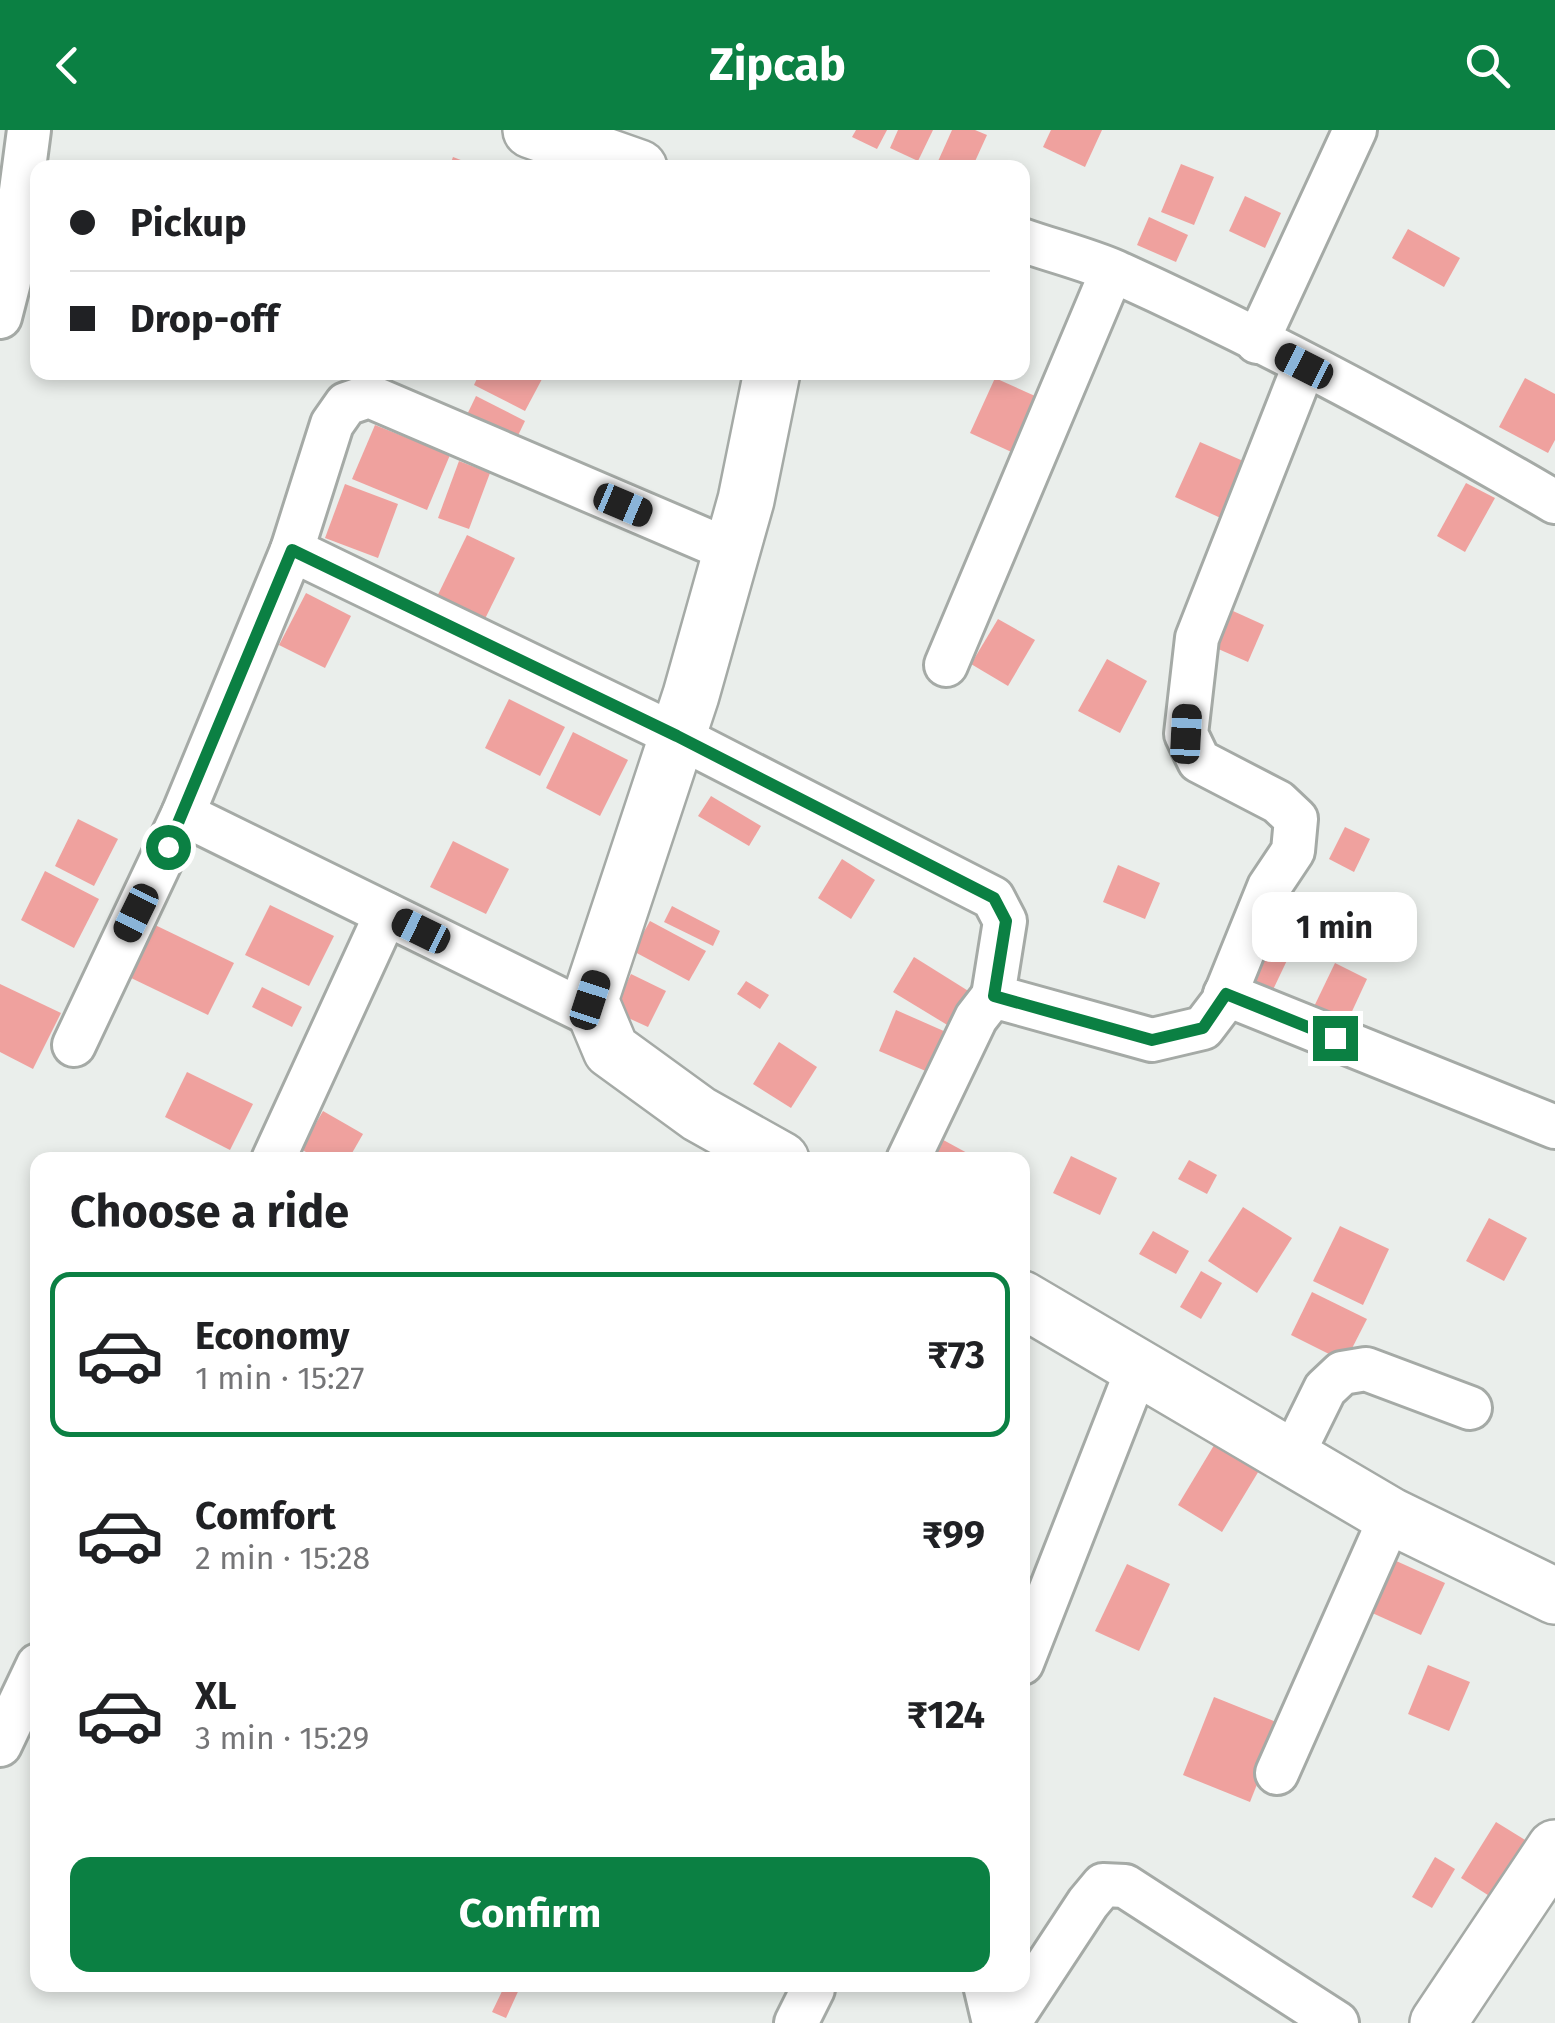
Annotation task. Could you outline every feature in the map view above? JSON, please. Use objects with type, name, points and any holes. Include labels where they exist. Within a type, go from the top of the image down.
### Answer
[{"type":"main road","points":[[531,130],[616,160]]},
{"type":"main road","points":[[767,1152],[699,1114],[611,1050],[590,1000],[677,736],[732,551],[770,380]]},
{"type":"main road","points":[[1030,1304],[1391,1516],[1555,1596]]},
{"type":"main road","points":[[1438,2023],[1555,1848]]},
{"type":"street","points":[[0,317],[9,282],[30,130]]},
{"type":"street","points":[[1257,342],[1355,130]]},
{"type":"street","points":[[1030,243],[1112,271],[1257,342],[1458,445],[1555,502]]},
{"type":"street","points":[[946,664],[1112,271]]},
{"type":"street","points":[[994,996],[1152,1040],[1203,1028],[1226,994],[1269,887],[1292,851],[1296,819],[1278,802],[1199,761],[1186,734],[1188,693],[1197,638],[1304,366]]},
{"type":"street","points":[[74,1045],[184,814],[292,550],[332,424],[346,404],[369,396],[732,551]]},
{"type":"street","points":[[292,550],[677,736],[994,898],[1006,921],[994,996],[976,1018],[912,1152]]},
{"type":"street","points":[[184,814],[598,1018]]},
{"type":"street","points":[[277,1152],[386,914]]},
{"type":"street","points":[[1226,994],[1555,1127]]},
{"type":"street","points":[[1030,1643],[1138,1367]]},
{"type":"street","points":[[1291,1458],[1325,1389],[1342,1373],[1366,1369],[1470,1408]]},
{"type":"street","points":[[1277,1773],[1391,1516]]},
{"type":"street","points":[[0,1745],[30,1682]]},
{"type":"street","points":[[1030,1991],[1088,1902],[1104,1886],[1126,1886],[1336,2023]]},
{"type":"street","points":[[987,1992],[994,2023]]},
{"type":"street","points":[[1009,2023],[1029,1992]]},
{"type":"building","points":[[856,130],[887,130],[877,149],[852,137]]},
{"type":"building","points":[[898,130],[933,130],[918,160],[890,148]]},
{"type":"building","points":[[952,130],[975,130],[987,135],[976,160],[939,160]]},
{"type":"building","points":[[1051,130],[1102,130],[1085,167],[1043,147]]},
{"type":"building","points":[[1181,164],[1214,177],[1194,225],[1161,212]]},
{"type":"building","points":[[1245,196],[1281,213],[1265,248],[1229,231]]},
{"type":"building","points":[[1149,217],[1188,235],[1176,262],[1137,245]]},
{"type":"building","points":[[1408,229],[1460,258],[1444,287],[1392,258]]},
{"type":"building","points":[[1525,378],[1555,394],[1555,440],[1548,453],[1499,427]]},
{"type":"building","points":[[476,380],[541,380],[525,411],[474,385]]},
{"type":"building","points":[[994,380],[1044,400],[1018,455],[970,433]]},
{"type":"building","points":[[476,396],[525,421],[512,448],[463,423]]},
{"type":"building","points":[[375,425],[450,455],[427,510],[352,479]]},
{"type":"building","points":[[1200,442],[1250,464],[1225,520],[1175,497]]},
{"type":"building","points":[[459,461],[490,473],[469,529],[438,518]]},
{"type":"building","points":[[1466,483],[1495,498],[1465,552],[1437,536]]},
{"type":"building","points":[[345,484],[398,504],[378,558],[325,538]]},
{"type":"building","points":[[467,535],[515,558],[477,635],[430,611]]},
{"type":"building","points":[[306,593],[351,616],[325,668],[279,645]]},
{"type":"building","points":[[1233,611],[1264,625],[1248,662],[1216,648]]},
{"type":"building","points":[[998,619],[1035,640],[1008,686],[971,664]]},
{"type":"building","points":[[1107,659],[1147,681],[1120,733],[1078,711]]},
{"type":"building","points":[[509,699],[565,727],[540,776],[485,748]]},
{"type":"building","points":[[573,732],[628,760],[600,816],[546,788]]},
{"type":"building","points":[[711,796],[761,826],[749,846],[698,816]]},
{"type":"building","points":[[78,819],[118,839],[94,886],[55,866]]},
{"type":"building","points":[[1345,827],[1370,839],[1354,872],[1329,859]]},
{"type":"building","points":[[453,841],[509,869],[486,914],[430,887]]},
{"type":"building","points":[[842,859],[875,880],[851,919],[818,898]]},
{"type":"building","points":[[1118,865],[1160,883],[1145,919],[1103,902]]},
{"type":"building","points":[[45,871],[99,899],[74,948],[21,920]]},
{"type":"building","points":[[270,905],[334,936],[309,986],[245,955]]},
{"type":"building","points":[[672,906],[720,931],[713,946],[664,922]]},
{"type":"building","points":[[650,921],[706,951],[689,981],[633,951]]},
{"type":"building","points":[[155,925],[234,963],[208,1015],[129,977]]},
{"type":"building","points":[[1263,938],[1291,952],[1269,998],[1240,984]]},
{"type":"building","points":[[914,957],[970,992],[949,1026],[893,992]]},
{"type":"building","points":[[1335,963],[1367,979],[1342,1033],[1309,1017]]},
{"type":"building","points":[[631,974],[666,991],[648,1027],[613,1011]]},
{"type":"building","points":[[746,981],[769,995],[760,1009],[737,994]]},
{"type":"building","points":[[0,984],[61,1013],[33,1069],[0,1052]]},
{"type":"building","points":[[262,987],[302,1007],[292,1027],[252,1007]]},
{"type":"building","points":[[896,1010],[946,1032],[928,1072],[879,1051]]},
{"type":"building","points":[[779,1042],[817,1067],[791,1108],[753,1084]]},
{"type":"building","points":[[187,1072],[253,1104],[230,1150],[165,1117]]},
{"type":"building","points":[[323,1111],[363,1134],[353,1152],[301,1149]]},
{"type":"building","points":[[936,1136],[965,1152],[927,1152]]},
{"type":"building","points":[[1071,1156],[1117,1178],[1100,1215],[1053,1193]]},
{"type":"building","points":[[1189,1160],[1217,1175],[1207,1194],[1178,1179]]},
{"type":"building","points":[[1243,1207],[1292,1238],[1257,1293],[1208,1261]]},
{"type":"building","points":[[1489,1218],[1527,1238],[1504,1281],[1466,1261]]},
{"type":"building","points":[[1340,1226],[1389,1249],[1363,1305],[1313,1281]]},
{"type":"building","points":[[1153,1231],[1189,1251],[1176,1274],[1139,1254]]},
{"type":"building","points":[[1201,1271],[1222,1283],[1201,1319],[1180,1307]]},
{"type":"building","points":[[1312,1292],[1367,1319],[1345,1362],[1291,1335]]},
{"type":"building","points":[[1219,1437],[1263,1464],[1222,1532],[1178,1505]]},
{"type":"building","points":[[1383,1555],[1445,1583],[1421,1635],[1359,1607]]},
{"type":"building","points":[[1127,1564],[1170,1584],[1139,1651],[1095,1631]]},
{"type":"building","points":[[1428,1665],[1470,1682],[1449,1731],[1408,1714]]},
{"type":"building","points":[[1214,1697],[1281,1724],[1250,1802],[1183,1775]]},
{"type":"building","points":[[1496,1822],[1527,1841],[1491,1897],[1461,1878]]},
{"type":"building","points":[[1435,1857],[1455,1869],[1432,1908],[1412,1897]]},
{"type":"building","points":[[502,1992],[518,1992],[506,2018],[492,2012]]},
{"type":"route","points":[[168,847],[292,550],[677,736],[994,898],[1006,921],[994,996],[1152,1040],[1203,1028],[1226,994],[1335,1038]]}]
